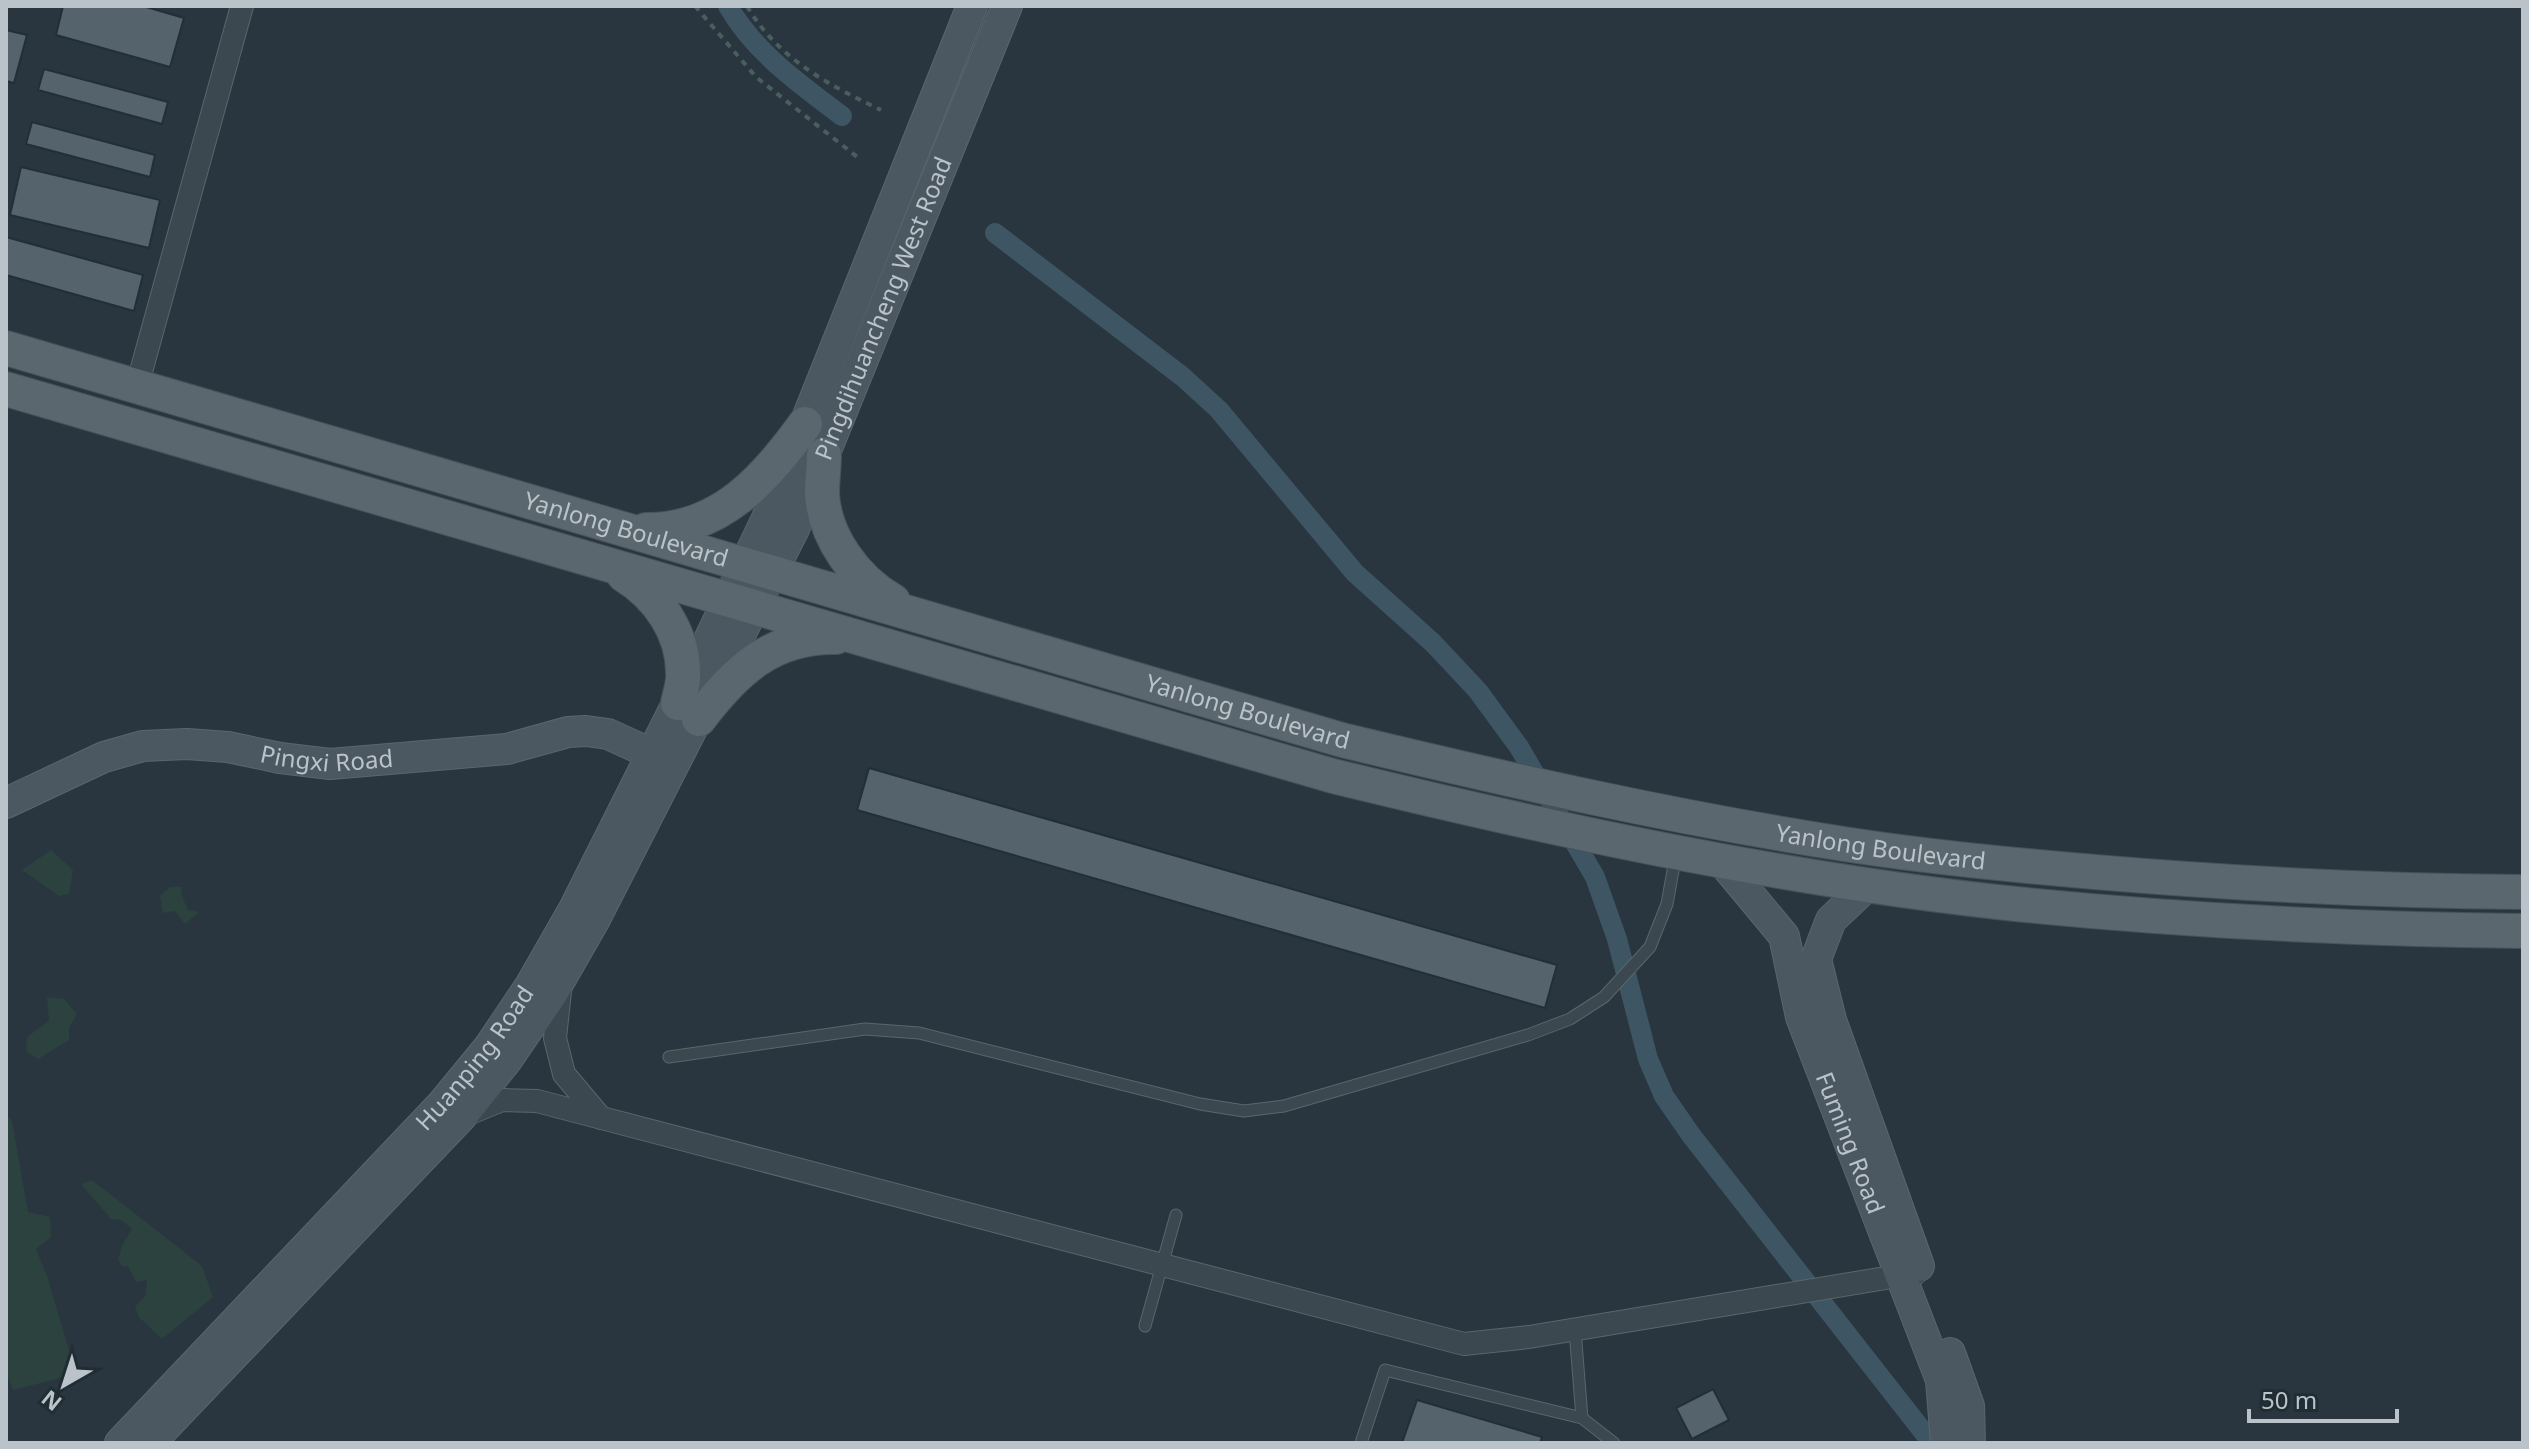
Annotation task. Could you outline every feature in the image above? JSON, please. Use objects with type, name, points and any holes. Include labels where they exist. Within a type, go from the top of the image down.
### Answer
[{"type":"main road","name":"Pingdihuancheng West Road","points":[[759,569],[767,518],[972,6]]},
{"type":"main road","name":"Pingdihuancheng West Road","points":[[742,604],[759,569],[794,529],[1007,6]]},
{"type":"main road","name":"Yanlong Boulevard","points":[[6,348],[1342,740],[1597,798],[1845,845],[2018,866],[2224,883],[2523,892]]},
{"type":"main road","name":"Yanlong Boulevard","points":[[6,389],[1333,776],[1459,807],[1720,859],[1869,884],[2015,903],[2221,920],[2419,930],[2523,931]]},
{"type":"main road","points":[[626,530],[660,530],[689,524],[720,510],[748,491],[775,464],[805,424]]},
{"type":"main road","points":[[824,455],[822,495],[829,524],[841,551],[877,590],[917,616]]},
{"type":"main road","points":[[607,564],[634,581],[657,602],[673,629],[682,652],[688,711],[718,693],[740,670],[765,653],[823,637],[859,638]]},
{"type":"main road","name":"Huanping Road","points":[[150,1443],[461,1117],[507,1060],[595,919],[664,759],[742,604]]},
{"type":"main road","name":"Pingxi Road","points":[[6,803],[104,757],[143,746],[187,744],[228,747],[330,764],[507,749],[568,732],[586,731],[608,734],[664,759]]},
{"type":"main road","name":"Huanping Road","points":[[120,1443],[397,1153],[489,1047],[530,986],[664,759]]},
{"type":"main road","name":"Fuming Road","points":[[1720,859],[1784,936],[1801,1017],[1969,1406],[1962,1437]]},
{"type":"main road","name":"Fuming Road","points":[[1869,884],[1831,920],[1816,959],[1831,1020],[1911,1274],[1942,1390],[1962,1437]]},
{"type":"street","points":[[137,386],[242,6]]},
{"type":"street","points":[[561,977],[555,1038],[564,1074],[601,1118]]},
{"type":"street","points":[[461,1117],[502,1100],[537,1101],[1464,1344],[1575,1330],[1911,1274]]},
{"type":"lane","points":[[669,1057],[865,1029],[919,1033],[1200,1104],[1244,1111],[1284,1106],[1528,1035],[1570,1019],[1604,997],[1650,947],[1667,904],[1677,851]]},
{"type":"lane","points":[[1145,1326],[1176,1215]]},
{"type":"lane","points":[[1575,1330],[1582,1418]]},
{"type":"lane","points":[[1361,1443],[1385,1370],[1582,1418],[1614,1443]]},
{"type":"path","points":[[695,6],[756,77],[861,160]]},
{"type":"path","points":[[747,6],[784,53],[826,84],[881,110]]},
{"type":"green space","points":[[51,850],[73,870],[69,894],[59,896],[22,870]]},
{"type":"green space","points":[[170,887],[182,887],[181,894],[188,910],[199,912],[185,924],[175,911],[163,913],[160,896]]},
{"type":"green space","points":[[47,997],[64,999],[77,1014],[69,1028],[69,1040],[38,1059],[26,1051],[27,1037],[49,1021]]},
{"type":"green space","points":[[6,1114],[12,1121],[28,1212],[50,1217],[51,1237],[36,1249],[76,1374],[13,1390],[6,1371]]},
{"type":"green space","points":[[92,1180],[202,1266],[213,1297],[162,1339],[139,1317],[135,1306],[146,1295],[147,1280],[136,1282],[128,1266],[122,1267],[118,1259],[132,1229],[121,1220],[111,1219],[81,1184]]},
{"type":"building","points":[[63,6],[143,6],[184,18],[170,67],[56,35]]},
{"type":"building","points":[[6,30],[27,35],[14,83],[6,81]]},
{"type":"building","points":[[44,69],[168,102],[162,124],[38,90]]},
{"type":"building","points":[[32,122],[155,155],[150,177],[26,144]]},
{"type":"building","points":[[21,167],[160,200],[149,248],[10,215]]},
{"type":"building","points":[[6,237],[143,275],[134,311],[6,275]]},
{"type":"building","points":[[869,768],[1557,965],[1545,1008],[857,810]]},
{"type":"building","points":[[1713,1389],[1729,1420],[1692,1439],[1676,1408]]},
{"type":"building","points":[[1417,1400],[1542,1437],[1540,1443],[1402,1443]]},
{"type":"waterway","points":[[728,6],[765,53],[842,116]]},
{"type":"waterway","points":[[995,233],[1183,377],[1219,410],[1355,573],[1433,643],[1478,691],[1519,747],[1595,877],[1617,939],[1648,1059],[1664,1096],[1691,1135],[1932,1443]]}]
